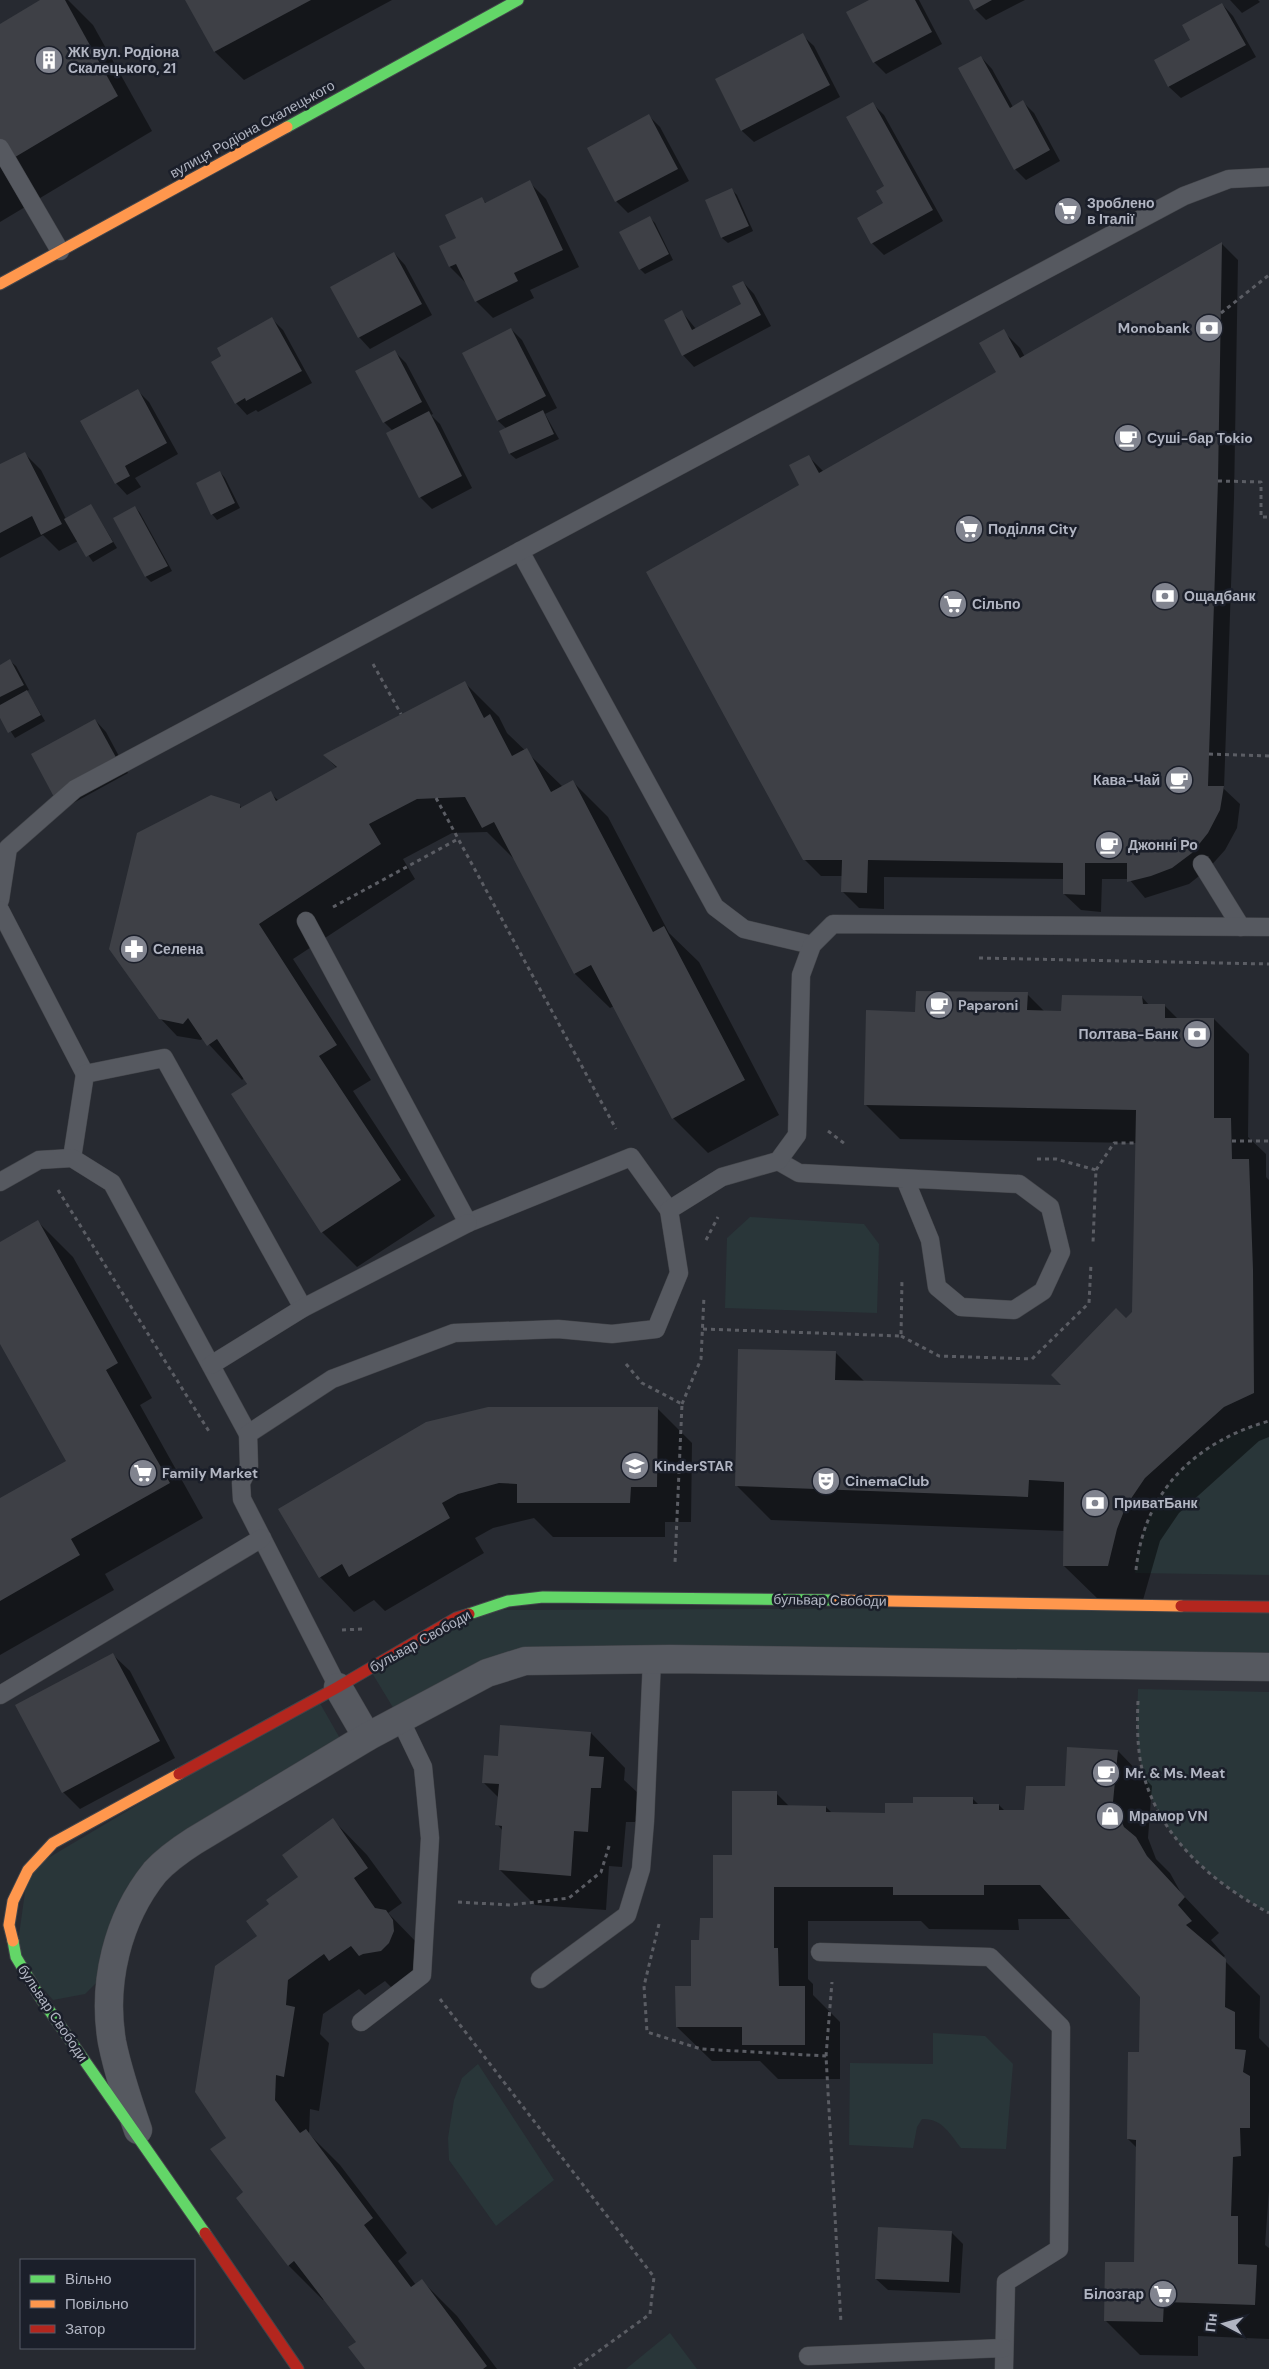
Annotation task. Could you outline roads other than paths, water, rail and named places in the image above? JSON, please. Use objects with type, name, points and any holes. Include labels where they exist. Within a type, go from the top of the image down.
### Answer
[{"type":"street","name":"вулиця Родіона Скалецького","points":[[0,284],[518,0]]},
{"type":"street","name":"бульвар Свободи","points":[[298,2369],[141,2139],[40,1997],[16,1957],[9,1924],[17,1890],[34,1861],[52,1843],[338,1687],[456,1618],[496,1604],[543,1597],[1269,1607]]},
{"type":"street","name":"бульвар Свободи","points":[[141,2139],[118,2068],[109,2017],[110,1992],[116,1949],[138,1898],[156,1872],[172,1856],[367,1737],[473,1680],[508,1665],[535,1660],[652,1659],[1269,1668]]},
{"type":"street","points":[[338,1687],[367,1737]]},
{"type":"lane","points":[[0,148],[60,251]]},
{"type":"lane","points":[[0,900],[8,848],[75,789],[1184,196],[1229,179],[1269,177]]},
{"type":"lane","points":[[520,550],[715,907],[744,929],[812,945]]},
{"type":"lane","points":[[1202,864],[1241,927]]},
{"type":"lane","points":[[0,910],[85,1074],[72,1158]]},
{"type":"lane","points":[[306,921],[468,1223]]},
{"type":"lane","points":[[669,1210],[722,1177],[778,1161],[797,1135],[801,975],[812,945],[833,924],[1269,927]]},
{"type":"lane","points":[[85,1074],[164,1058],[303,1308]]},
{"type":"lane","points":[[211,1365],[303,1308],[468,1223],[631,1157],[669,1210],[679,1273],[656,1330],[612,1334],[558,1329],[454,1333],[332,1379],[248,1434]]},
{"type":"lane","points":[[0,1182],[39,1160],[72,1158],[112,1183],[248,1434],[249,1466],[241,1482],[242,1499],[338,1687]]},
{"type":"lane","points":[[778,1161],[799,1173],[1019,1184],[1050,1207],[1061,1252],[1043,1291],[1014,1310],[961,1307],[937,1287],[930,1240],[905,1179]]},
{"type":"lane","points":[[0,1696],[262,1538]]},
{"type":"lane","points":[[540,1979],[627,1915],[641,1869],[652,1659]]},
{"type":"lane","points":[[361,2022],[422,1975],[430,1838],[423,1767],[400,1719]]},
{"type":"lane","points":[[827,1952],[990,1957],[1061,2028],[1059,2249],[1006,2282],[1004,2369]]},
{"type":"lane","points":[[808,2356],[1004,2348]]},
{"type":"place","name":"ЖК вул. Родіона Скалецького, 21","points":[[49,60]]},
{"type":"place","name":"Зроблено в Італії","points":[[1068,211]]},
{"type":"place","name":"Monobank","points":[[1209,328]]},
{"type":"place","name":"Суші-бар Tokio","points":[[1128,438]]},
{"type":"place","name":"Поділля City","points":[[969,529]]},
{"type":"place","name":"Ощадбанк","points":[[1165,596]]},
{"type":"place","name":"Сільпо","points":[[953,604]]},
{"type":"place","name":"Кава-Чай","points":[[1179,780]]},
{"type":"place","name":"Джонні Ро","points":[[1109,845]]},
{"type":"place","name":"Селена","points":[[134,949]]},
{"type":"place","name":"Paparoni","points":[[939,1005]]},
{"type":"place","name":"Полтава-Банк","points":[[1197,1034]]},
{"type":"place","name":"KinderSTAR","points":[[635,1466]]},
{"type":"place","name":"Family Market","points":[[143,1473]]},
{"type":"place","name":"CinemaClub","points":[[826,1481]]},
{"type":"place","name":"ПриватБанк","points":[[1095,1503]]},
{"type":"place","name":"Mr. & Ms. Meat","points":[[1106,1773]]},
{"type":"place","name":"Мрамор VN","points":[[1110,1816]]},
{"type":"place","name":"Білозгар","points":[[1163,2294]]}]
